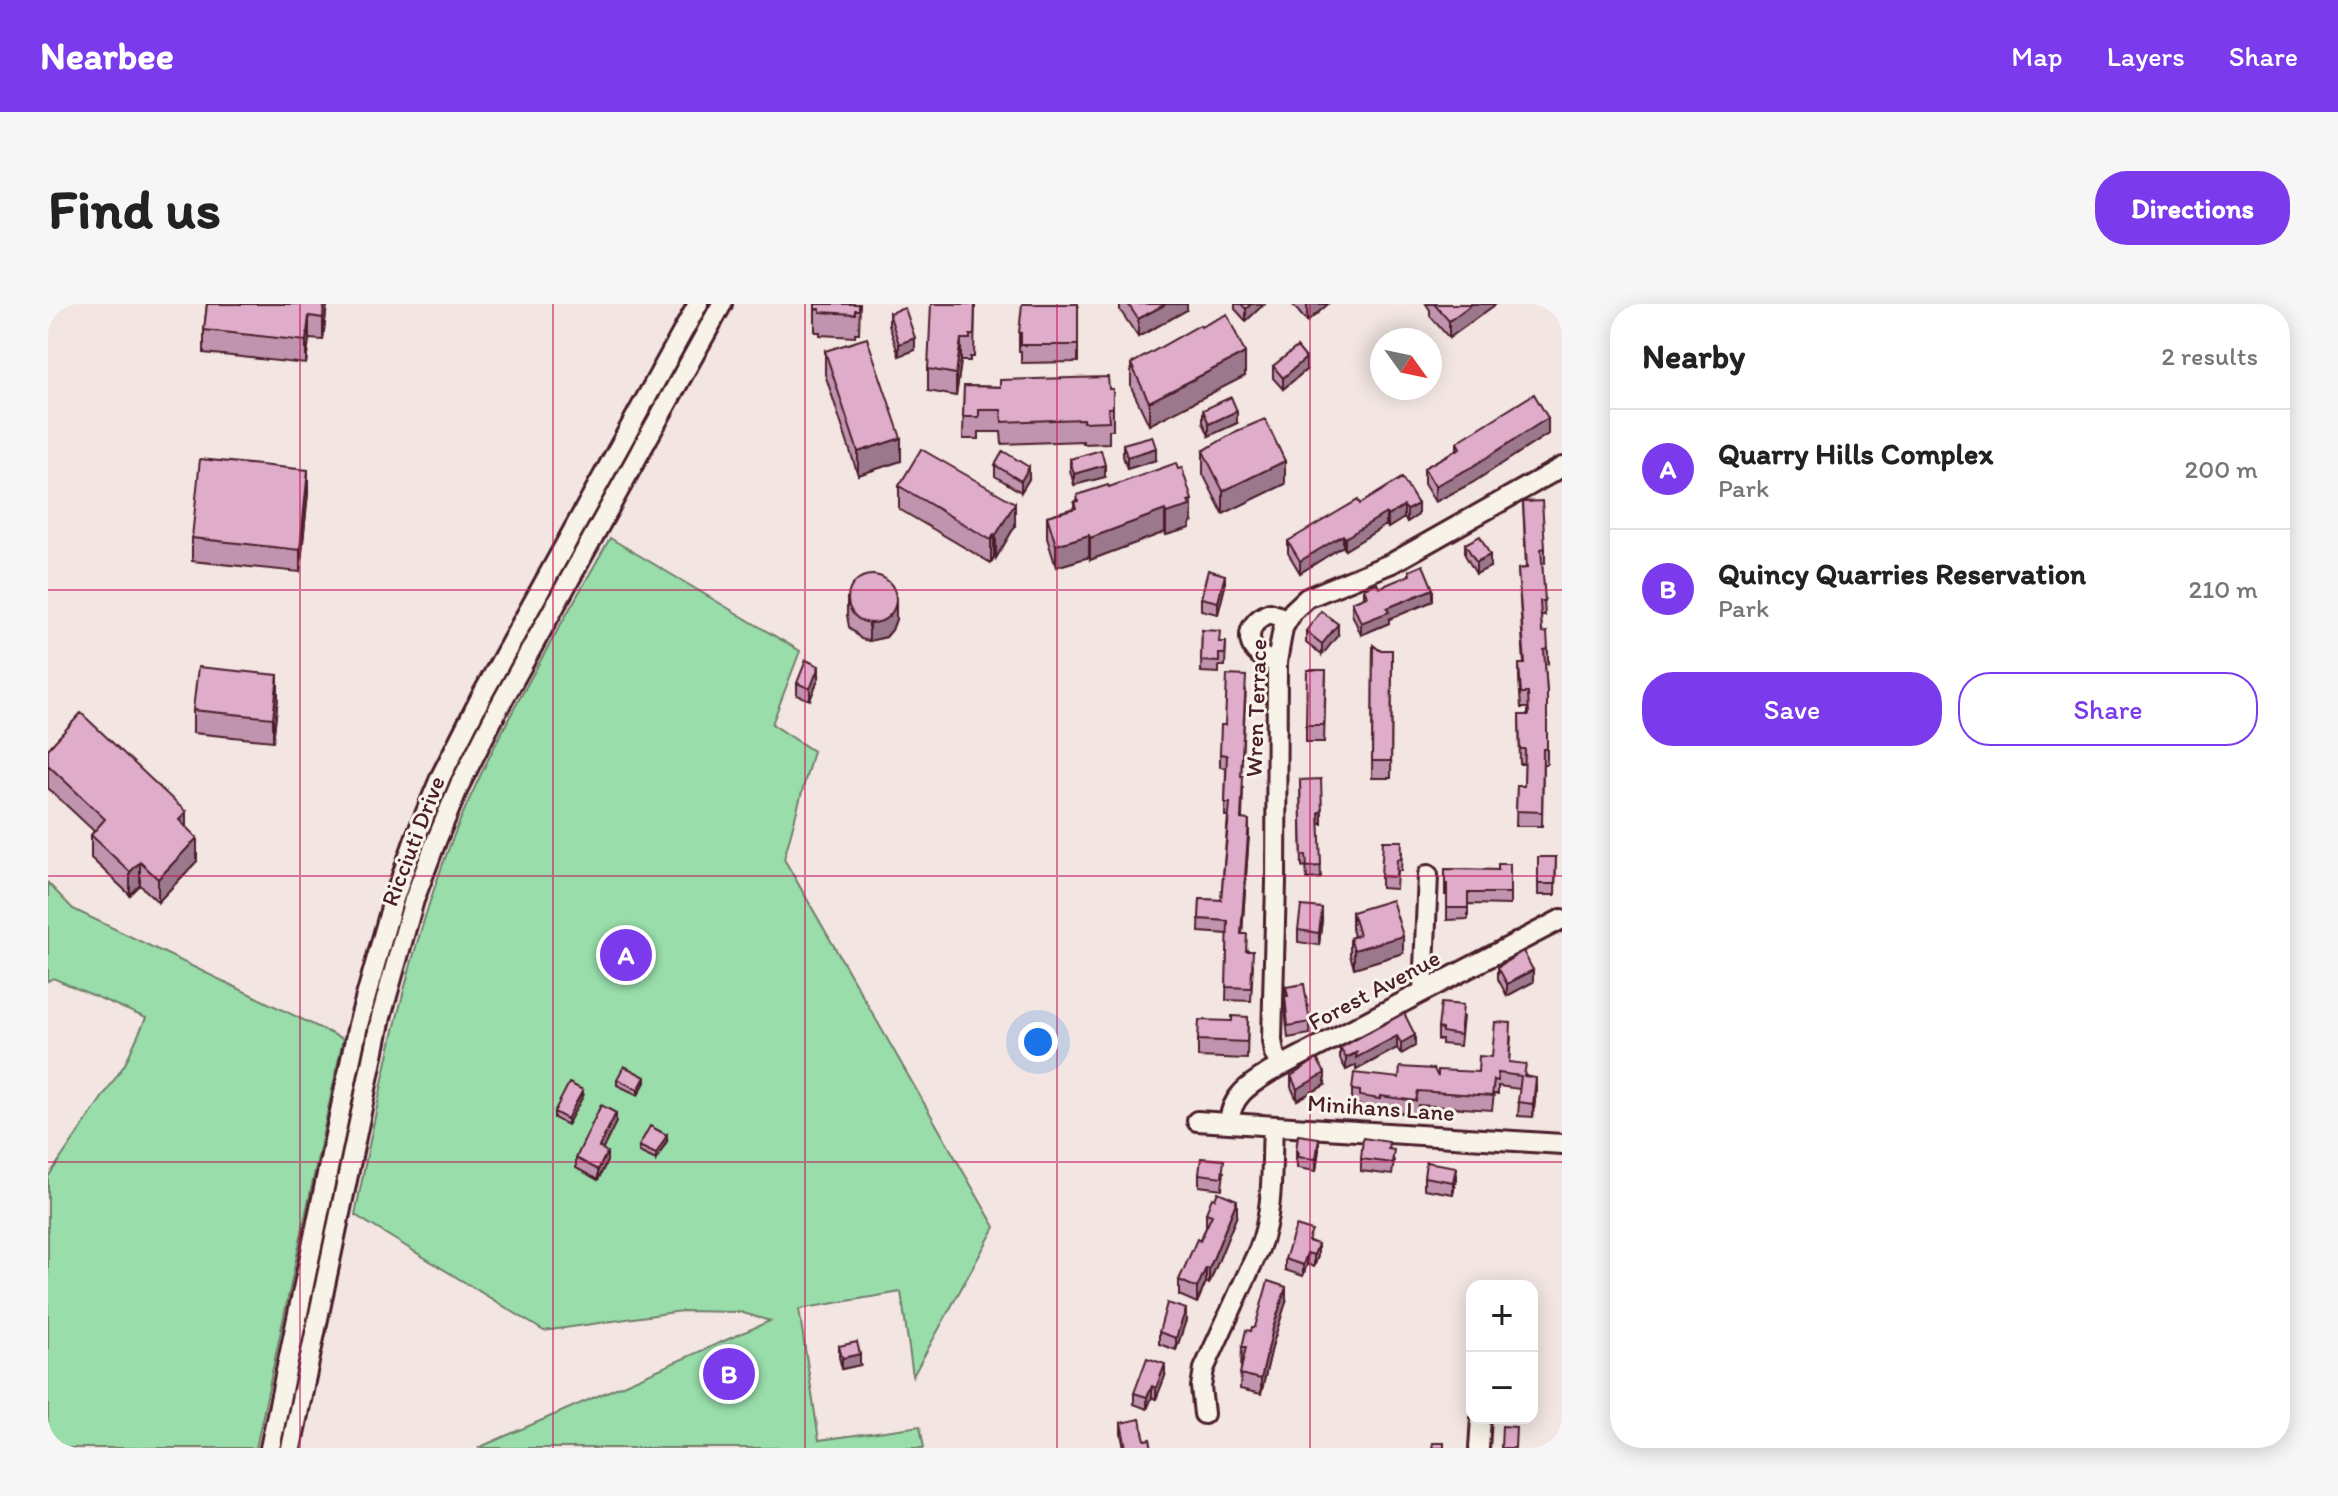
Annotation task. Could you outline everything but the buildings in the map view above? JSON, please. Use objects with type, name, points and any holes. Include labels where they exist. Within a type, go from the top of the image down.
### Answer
[{"type":"street","name":"Ricciuti Drive","points":[[270,1448],[358,1025],[392,904],[416,836],[471,716],[698,304]]},
{"type":"street","name":"Ricciuti Drive","points":[[291,1448],[378,1028],[408,921],[437,839],[488,727],[722,304]]},
{"type":"street","name":"Wren Terrace","points":[[1280,1066],[1272,1040],[1277,662],[1280,637],[1287,619],[1299,604],[1316,594],[1383,568],[1562,467]]},
{"type":"street","points":[[1277,662],[1257,654],[1251,643],[1251,631],[1260,618],[1270,613],[1287,619]]},
{"type":"street","points":[[1423,991],[1428,875]]},
{"type":"street","name":"Forest Avenue","points":[[1229,1123],[1231,1107],[1250,1084],[1562,919]]},
{"type":"street","name":"Minihans Lane","points":[[1197,1121],[1562,1144]]},
{"type":"street","points":[[1204,1414],[1201,1387],[1204,1369],[1265,1230],[1273,1126]]},
{"type":"street","points":[[1479,1448],[1481,1424]]},
{"type":"green space","points":[[610,538],[800,651],[772,724],[813,751],[784,859],[995,1227],[913,1376],[901,1292],[799,1309],[819,1440],[920,1426],[924,1448],[478,1448],[770,1321],[740,1312],[682,1311],[544,1331],[355,1215],[406,981],[450,845],[504,727]]},
{"type":"green space","points":[[48,883],[73,909],[343,1039],[256,1448],[48,1448],[48,1177],[125,1064],[146,1018],[53,978],[48,981]]},
{"type":"place","name":"Quarry Hills Complex","points":[[626,955]]},
{"type":"place","name":"Quincy Quarries Reservation","points":[[729,1374]]}]
